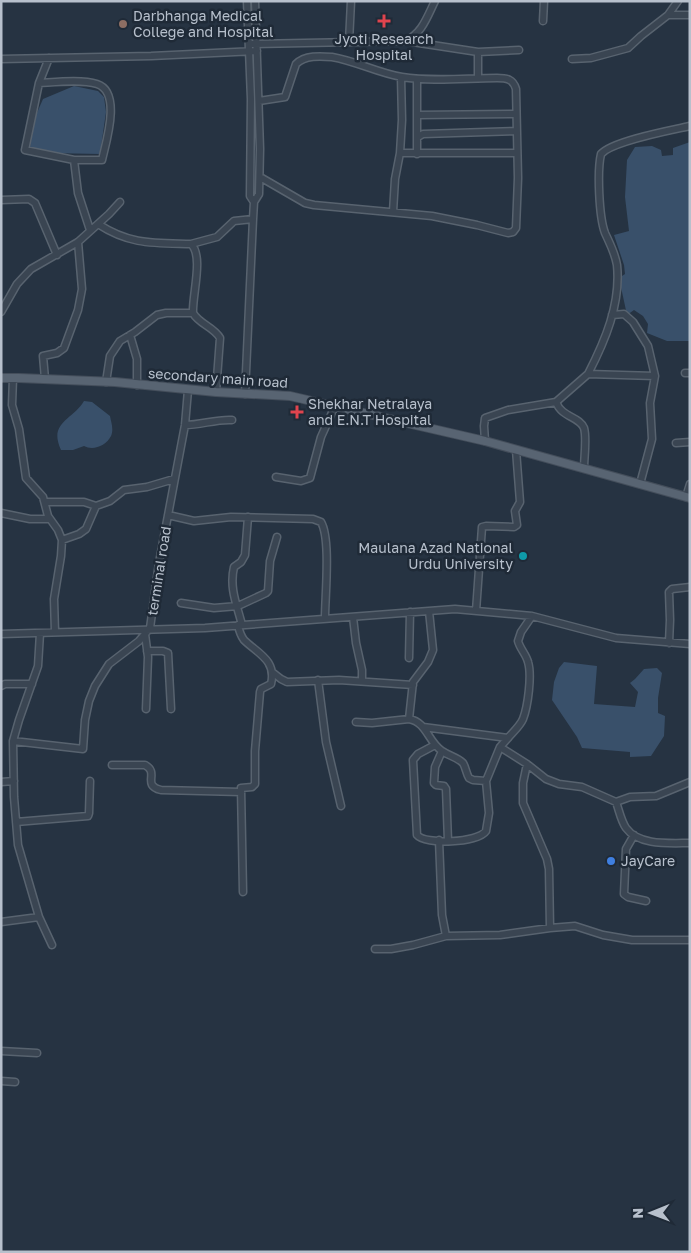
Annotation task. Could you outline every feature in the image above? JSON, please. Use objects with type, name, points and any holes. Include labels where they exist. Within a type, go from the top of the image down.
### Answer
[{"type":"main road","name":"secondary main road","points":[[1,378],[106,382],[188,390],[290,396],[485,441],[688,497]]},
{"type":"street","points":[[245,394],[252,220],[254,202],[259,194],[260,177],[257,51],[253,44],[247,1]]},
{"type":"street","points":[[254,202],[250,196],[251,118],[249,52],[253,44],[255,1]]},
{"type":"street","points":[[348,42],[351,1]]},
{"type":"street","points":[[405,41],[420,31],[435,1]]},
{"type":"street","points":[[543,21],[544,1]]},
{"type":"street","points":[[572,59],[591,58],[628,48],[640,36],[668,15],[678,1]]},
{"type":"street","points":[[668,15],[690,14]]},
{"type":"street","points":[[253,44],[405,41],[478,52],[519,50]]},
{"type":"street","points":[[1,59],[151,56],[257,51]]},
{"type":"street","points":[[478,52],[478,78]]},
{"type":"street","points":[[259,101],[285,97],[296,64],[300,60],[310,57],[342,59],[401,77],[417,79],[504,78],[513,82],[516,89],[517,223],[513,232],[508,233],[432,216],[314,205],[305,203],[260,177]]},
{"type":"street","points":[[39,82],[99,84],[108,92],[111,102],[109,130],[102,160],[74,160],[25,150],[39,82],[49,58]]},
{"type":"street","points":[[393,212],[402,120],[401,77]]},
{"type":"street","points":[[417,79],[417,154]]},
{"type":"street","points":[[418,115],[516,114]]},
{"type":"street","points":[[251,118],[259,118]]},
{"type":"street","points":[[485,441],[485,418],[508,410],[556,402],[588,374],[602,348],[617,290],[614,252],[602,222],[600,198],[601,154],[610,147],[657,133],[690,126]]},
{"type":"street","points":[[418,137],[423,134],[516,131]]},
{"type":"street","points":[[400,153],[516,153]]},
{"type":"street","points":[[74,160],[78,193],[90,230]]},
{"type":"street","points":[[1,200],[29,199],[35,203],[57,255]]},
{"type":"street","points":[[1,312],[17,284],[30,268],[78,242],[120,202]]},
{"type":"street","points":[[98,224],[114,234],[130,240],[191,244],[217,237],[234,221],[252,220]]},
{"type":"street","points":[[45,379],[43,357],[57,353],[64,348],[78,310],[82,289],[78,242]]},
{"type":"street","points":[[191,244],[195,248],[197,258],[193,313],[196,318],[217,333],[220,338],[216,392]]},
{"type":"street","points":[[106,382],[110,356],[120,341],[161,314],[193,313]]},
{"type":"street","points":[[612,315],[624,314],[633,322],[648,346],[655,376],[650,403],[652,439],[640,484]]},
{"type":"street","points":[[130,335],[137,359],[137,385]]},
{"type":"street","points":[[588,374],[655,376]]},
{"type":"street","points":[[13,378],[12,405],[19,429],[24,472],[26,478],[45,502],[49,519],[58,530],[62,540],[54,598],[55,632]]},
{"type":"street","name":"terminal road","points":[[13,741],[83,749],[85,720],[94,686],[109,664],[139,641],[147,631],[185,424],[188,390]]},
{"type":"street","points":[[556,402],[560,411],[579,422],[584,429],[584,468]]},
{"type":"street","points":[[276,476],[302,480],[310,478],[321,437],[335,406]]},
{"type":"street","points":[[185,424],[197,424],[220,419],[232,420]]},
{"type":"street","points":[[676,444],[690,442]]},
{"type":"street","points":[[476,610],[482,528],[486,526],[514,527],[517,525],[515,511],[520,504],[520,499],[516,450]]},
{"type":"street","points":[[45,502],[84,502],[96,506],[110,501],[124,490],[147,487],[174,479]]},
{"type":"street","points":[[688,497],[690,484]]},
{"type":"street","points":[[62,540],[79,534],[86,529],[96,506]]},
{"type":"street","points":[[1,513],[30,519],[49,519]]},
{"type":"street","points":[[168,515],[194,521],[248,517],[313,519],[321,522],[324,528],[326,549],[325,618]]},
{"type":"street","points":[[248,517],[245,555],[241,562],[233,569],[233,596],[238,606],[243,638],[266,659],[272,672],[287,682],[318,680],[362,681],[413,685]]},
{"type":"street","points":[[181,603],[214,608],[238,606],[268,592],[270,561],[277,537]]},
{"type":"street","points":[[669,643],[669,592],[672,589],[690,587]]},
{"type":"street","points":[[1,634],[147,631],[455,609],[532,616],[616,638],[690,644]]},
{"type":"street","points":[[409,719],[413,685],[428,662],[433,650],[430,611]]},
{"type":"street","points":[[410,612],[410,658]]},
{"type":"street","points":[[435,745],[418,754],[413,760],[416,831],[419,838],[423,840],[448,841],[473,839],[484,834],[489,813],[486,781],[500,747],[520,725],[524,713],[530,667],[526,655],[518,644],[518,638],[532,616]]},
{"type":"street","points":[[353,617],[362,670],[362,681]]},
{"type":"street","points":[[146,709],[147,631]]},
{"type":"street","points":[[40,633],[38,666],[13,741],[14,781],[18,845],[39,917],[52,945]]},
{"type":"street","points":[[147,651],[168,653],[171,709]]},
{"type":"street","points":[[243,892],[241,792],[242,788],[254,786],[260,692],[261,689],[270,684],[272,672]]},
{"type":"street","points":[[318,680],[326,742],[341,806]]},
{"type":"street","points":[[1,686],[5,684],[32,684]]},
{"type":"street","points":[[356,722],[409,719],[417,722],[423,727],[435,745],[463,764],[469,778],[486,781]]},
{"type":"street","points":[[423,727],[508,738]]},
{"type":"street","points":[[500,747],[527,764],[546,780],[582,787],[616,802],[630,797],[656,796],[690,782]]},
{"type":"street","points":[[442,751],[435,767],[434,783],[444,786],[446,789],[448,841]]},
{"type":"street","points":[[527,764],[523,783],[523,803],[547,859],[549,869],[550,928]]},
{"type":"street","points":[[112,765],[145,765],[152,771],[153,788],[160,790],[241,792]]},
{"type":"street","points":[[1,782],[14,781]]},
{"type":"street","points":[[16,822],[88,816],[90,813],[90,781]]},
{"type":"street","points":[[616,802],[624,823],[634,835],[656,842],[690,843]]},
{"type":"street","points":[[634,835],[626,849],[624,894],[628,897],[646,901]]},
{"type":"street","points":[[439,840],[442,915],[446,936]]},
{"type":"street","points":[[1,922],[39,917]]},
{"type":"street","points":[[375,949],[391,949],[413,945],[446,936],[500,935],[575,926],[602,935],[632,940],[690,940]]},
{"type":"street","points":[[1,1052],[37,1053]]},
{"type":"street","points":[[1,1081],[15,1082]]},
{"type":"water","points":[[74,86],[98,91],[104,97],[106,112],[100,154],[50,153],[30,147],[36,115],[43,99]]},
{"type":"water","points":[[690,142],[690,341],[667,341],[647,333],[648,324],[643,316],[634,310],[627,315],[619,278],[625,274],[624,265],[614,235],[629,231],[625,197],[627,160],[635,147],[652,146],[661,150],[662,156],[673,155],[673,148]]},
{"type":"water","points":[[84,401],[92,402],[110,416],[111,436],[109,440],[99,447],[91,448],[84,446],[73,450],[61,450],[58,441],[60,427]]},
{"type":"water","points":[[564,662],[597,666],[594,704],[635,707],[638,692],[630,683],[644,669],[657,668],[662,673],[658,713],[665,716],[664,736],[651,756],[630,757],[630,752],[582,748],[577,737],[552,700],[554,682],[559,668]]},
{"type":"place","name":"Jyoti Research Hospital","points":[[384,21]]},
{"type":"place","name":"Darbhanga Medical College and Hospital","points":[[123,24]]},
{"type":"place","name":"Shekhar Netralaya and E.N.T Hospital","points":[[297,412]]},
{"type":"place","name":"Maulana Azad National Urdu University","points":[[523,556]]},
{"type":"place","name":"JayCare","points":[[611,861]]}]
